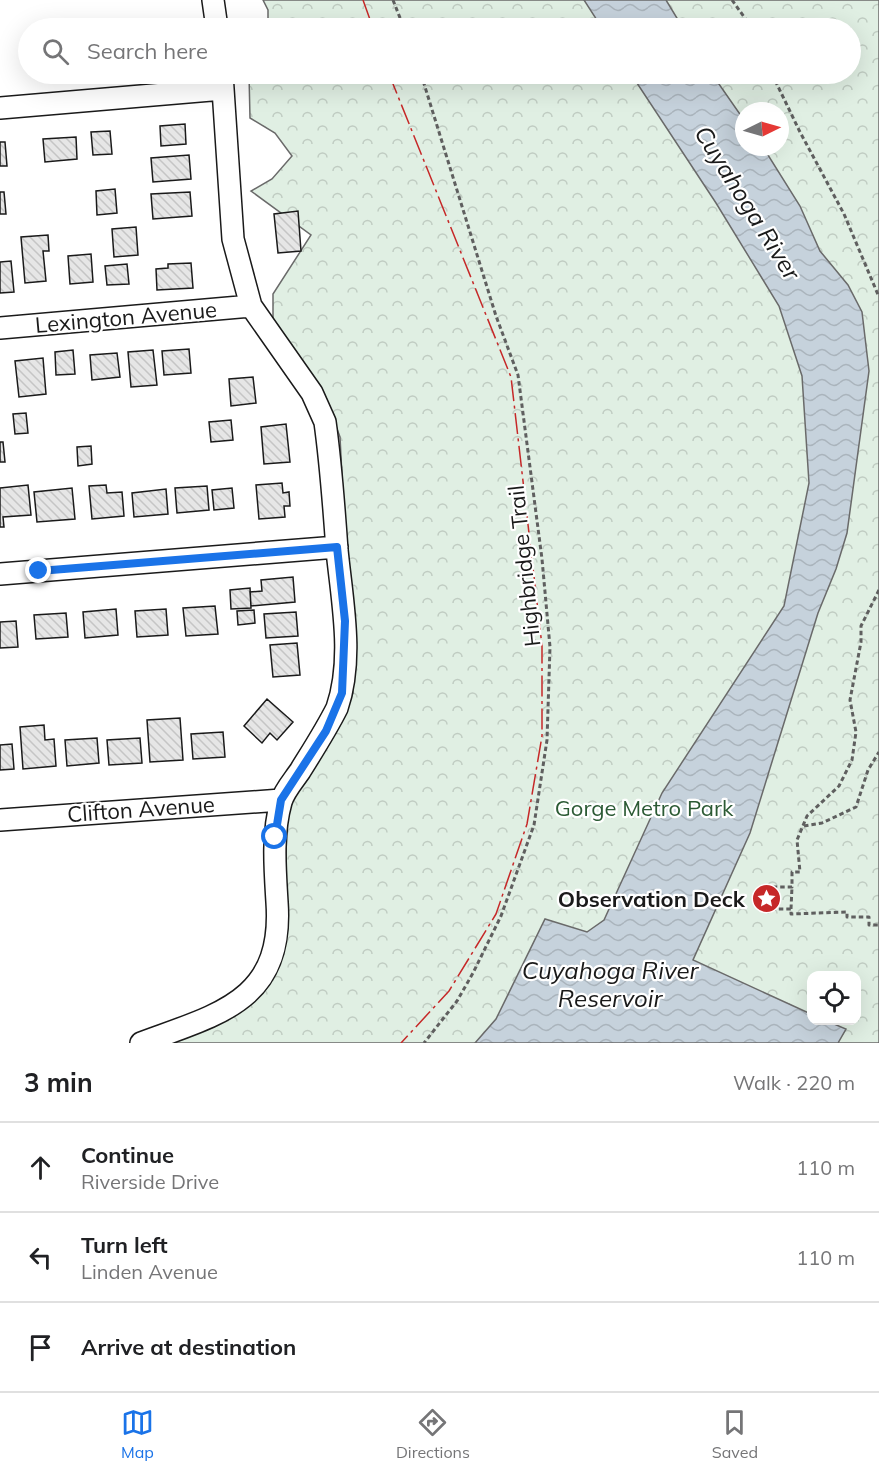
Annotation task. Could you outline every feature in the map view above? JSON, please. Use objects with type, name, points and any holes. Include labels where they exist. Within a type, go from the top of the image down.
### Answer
[{"type":"street","points":[[213,0],[216,18]]},
{"type":"street","points":[[0,108],[198,84]]},
{"type":"street","points":[[141,1043],[189,1025],[244,998],[265,974],[272,959],[278,930],[275,837],[281,800],[326,731],[342,693],[345,621],[325,422],[312,393],[251,306],[233,239],[223,84]]},
{"type":"street","name":"Lexington Avenue","points":[[0,328],[251,306]]},
{"type":"street","points":[[0,574],[337,547]]},
{"type":"street","name":"Clifton Avenue","points":[[0,820],[281,800]]},
{"type":"path","points":[[393,0],[400,18]]},
{"type":"path","points":[[732,0],[745,18]]},
{"type":"path","name":"Highbridge Trail","points":[[424,84],[496,316],[518,375],[542,558],[550,647],[547,740],[534,825],[501,916],[473,973],[457,1001],[424,1043]]},
{"type":"path","points":[[777,84],[844,214],[879,297]]},
{"type":"path","points":[[879,590],[861,626],[861,642],[850,700],[856,732],[852,760],[839,786],[816,805],[807,816],[797,840],[800,872],[792,872],[791,909],[791,914],[847,912],[848,917],[869,917],[869,925],[879,925]]},
{"type":"path","points":[[804,826],[822,823],[856,807],[868,770],[879,752]]},
{"type":"path","points":[[791,909],[774,909],[774,887],[792,887]]},
{"type":"green space","name":"Gorge Metro Park","points":[[263,0],[879,0],[879,1043],[156,1043],[238,1009],[284,945],[287,815],[298,783],[340,725],[353,693],[340,437],[327,402],[273,323],[273,294],[311,235],[251,191],[272,179],[292,156],[275,133],[250,118],[249,84],[861,84],[861,18],[268,18],[268,10]]},
{"type":"water","points":[[584,0],[666,0],[677,18],[596,18]]},
{"type":"water","points":[[638,84],[719,84],[735,107],[735,156],[769,156],[800,206],[820,251],[848,285],[862,312],[869,371],[847,533],[836,569],[818,613],[750,833],[693,960],[807,1012],[807,1025],[836,1025],[846,1029],[838,1043],[475,1043],[496,1019],[545,919],[587,932],[604,920],[662,793],[784,606],[809,483],[802,376],[779,306],[716,203]]},
{"type":"building","points":[[185,124],[186,144],[161,146],[160,126]]},
{"type":"building","points":[[110,131],[112,154],[93,155],[91,132]]},
{"type":"building","points":[[76,137],[77,159],[45,162],[43,139]]},
{"type":"building","points":[[0,142],[5,142],[7,166],[0,166]]},
{"type":"building","points":[[189,155],[191,179],[153,182],[151,158]]},
{"type":"building","points":[[115,189],[117,213],[97,215],[96,191]]},
{"type":"building","points":[[0,192],[4,192],[6,214],[0,214]]},
{"type":"building","points":[[190,192],[192,216],[153,219],[151,194]]},
{"type":"building","points":[[298,211],[301,251],[278,253],[274,214]]},
{"type":"building","points":[[136,227],[138,255],[114,257],[112,229]]},
{"type":"building","points":[[48,235],[49,251],[43,251],[46,281],[25,283],[21,237]]},
{"type":"building","points":[[91,254],[93,282],[70,284],[68,256]]},
{"type":"building","points":[[11,261],[14,292],[0,293],[0,262]]},
{"type":"building","points":[[191,263],[193,288],[157,290],[156,269],[168,268],[168,264]]},
{"type":"building","points":[[127,264],[129,284],[107,285],[105,266]]},
{"type":"building","points":[[189,349],[191,373],[164,375],[162,351]]},
{"type":"building","points":[[73,350],[75,374],[56,375],[55,352]]},
{"type":"building","points":[[153,350],[157,385],[131,387],[128,352]]},
{"type":"building","points":[[117,353],[120,377],[92,380],[90,355]]},
{"type":"building","points":[[43,358],[46,394],[19,397],[15,361]]},
{"type":"building","points":[[253,377],[256,403],[231,406],[229,379]]},
{"type":"building","points":[[26,413],[28,433],[15,434],[13,414]]},
{"type":"building","points":[[231,420],[233,440],[211,442],[209,422]]},
{"type":"building","points":[[286,424],[290,462],[264,464],[261,427]]},
{"type":"building","points":[[0,442],[3,442],[5,462],[0,462]]},
{"type":"building","points":[[91,446],[92,464],[78,466],[77,447]]},
{"type":"building","points":[[282,483],[283,493],[289,492],[290,506],[284,506],[285,517],[259,519],[256,485]]},
{"type":"building","points":[[28,485],[31,515],[3,517],[4,527],[0,527],[0,488]]},
{"type":"building","points":[[106,485],[107,493],[122,492],[124,516],[92,519],[89,486]]},
{"type":"building","points":[[207,486],[209,510],[177,513],[175,488]]},
{"type":"building","points":[[72,488],[75,519],[37,522],[34,492]]},
{"type":"building","points":[[232,488],[234,508],[214,510],[212,490]]},
{"type":"building","points":[[166,489],[168,514],[134,517],[132,493]]},
{"type":"building","points":[[293,577],[295,602],[251,606],[250,592],[262,591],[261,580]]},
{"type":"building","points":[[250,588],[251,608],[231,609],[230,590]]},
{"type":"building","points":[[215,606],[218,634],[186,636],[183,608]]},
{"type":"building","points":[[116,609],[118,635],[85,638],[83,612]]},
{"type":"building","points":[[166,609],[168,635],[137,637],[135,611]]},
{"type":"building","points":[[254,610],[255,623],[238,625],[237,611]]},
{"type":"building","points":[[296,612],[298,636],[266,638],[264,614]]},
{"type":"building","points":[[66,613],[68,637],[36,639],[34,615]]},
{"type":"building","points":[[16,621],[18,647],[0,648],[0,622]]},
{"type":"building","points":[[297,643],[300,675],[273,677],[270,645]]},
{"type":"building","points":[[267,699],[293,722],[277,740],[270,733],[262,743],[244,726]]},
{"type":"building","points":[[180,718],[183,760],[150,762],[147,720]]},
{"type":"building","points":[[44,725],[45,740],[54,739],[56,766],[23,769],[20,727]]},
{"type":"building","points":[[223,732],[225,757],[193,759],[191,734]]},
{"type":"building","points":[[97,738],[99,763],[67,766],[65,740]]},
{"type":"building","points":[[140,738],[142,763],[109,765],[107,740]]},
{"type":"building","points":[[12,744],[14,769],[0,770],[0,745]]},
{"type":"power","points":[[363,0],[369,18]]},
{"type":"power","points":[[393,84],[511,377],[542,646],[542,736],[527,824],[496,914],[449,991],[401,1043]]},
{"type":"place","name":"Observation Deck","points":[[766,899]]},
{"type":"route","points":[[39,571],[337,547],[345,621],[342,693],[326,731],[281,800],[275,837]]},
{"type":"water label","name":"Cuyahoga River","points":[[747,203]]},
{"type":"water label","name":"Cuyahoga River Reservoir","points":[[610,985]]}]
